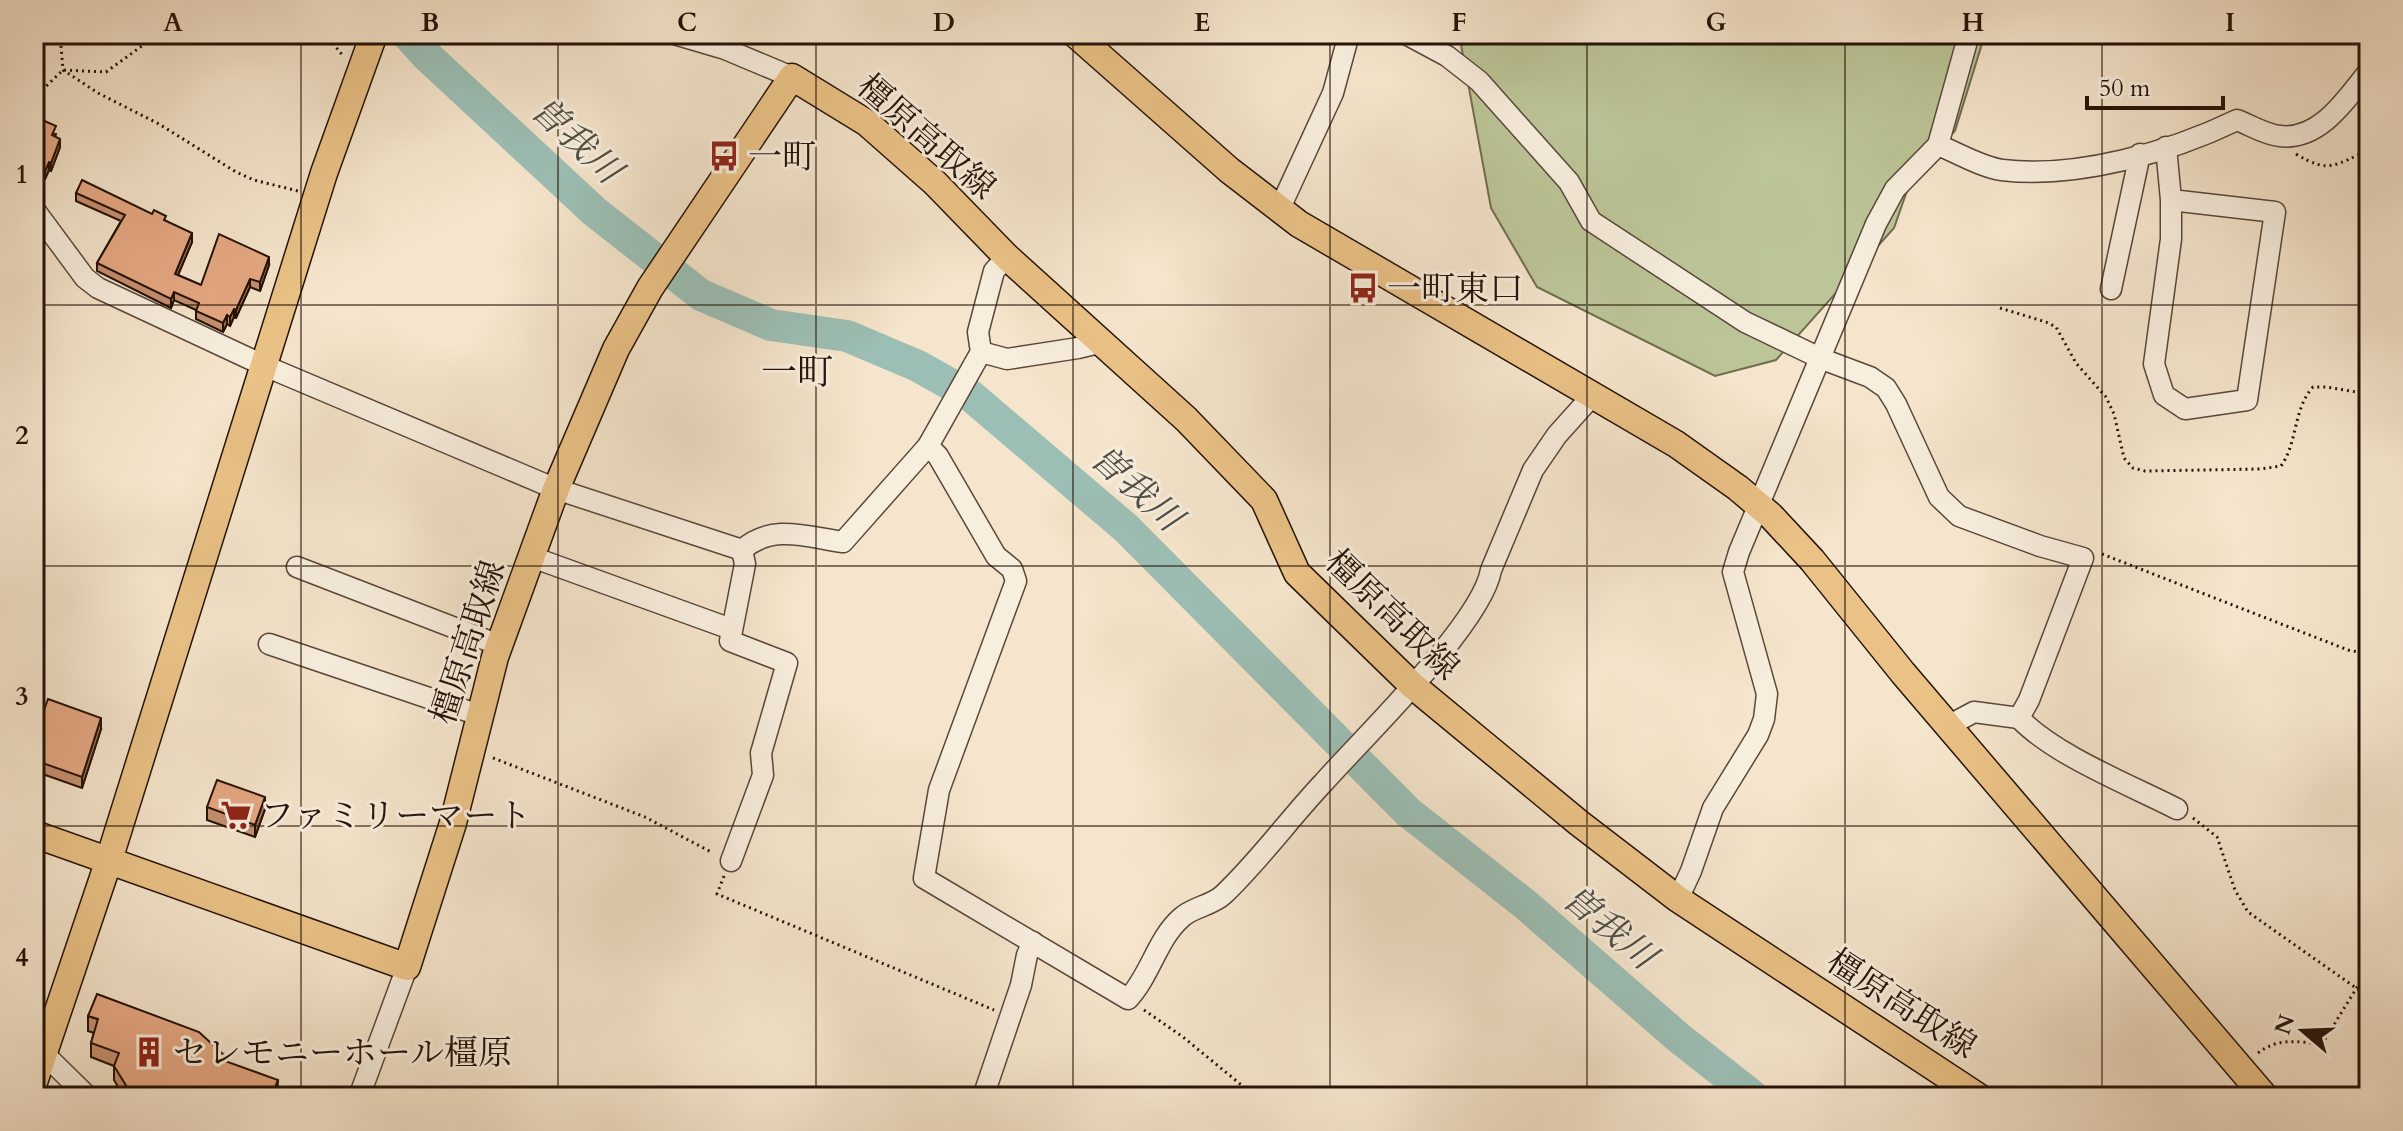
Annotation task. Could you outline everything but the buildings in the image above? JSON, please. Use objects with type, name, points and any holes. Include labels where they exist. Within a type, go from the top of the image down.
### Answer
[{"type":"main road","points":[[1075,34],[1279,210],[1354,258],[1676,444],[1760,506],[1812,560],[1948,726],[2265,1097]]},
{"type":"main road","points":[[34,1082],[39,1049],[109,860],[317,196],[367,52]]},
{"type":"main road","name":"橿原高取線","points":[[407,967],[453,823],[499,645],[556,489],[616,349],[650,288],[792,77],[867,123],[935,183],[1007,257],[1186,419],[1264,500],[1297,573],[1412,685],[1579,823],[1678,899],[1979,1097]]},
{"type":"main road","points":[[34,834],[407,967]]},
{"type":"street","points":[[674,34],[727,42],[792,77]]},
{"type":"street","points":[[1279,210],[1333,93],[1349,34]]},
{"type":"street","points":[[1406,34],[1447,56],[1479,81],[1569,182],[1591,221],[1745,322],[1822,359],[1870,377],[1886,388],[1947,508],[1959,516],[2040,546],[2083,558],[2029,700],[2019,718]]},
{"type":"street","points":[[1678,899],[1713,808],[1758,735],[1764,719],[1767,694],[1733,572],[1739,552],[1876,224],[1895,189],[1938,145],[1969,34]]},
{"type":"street","points":[[1938,145],[1999,169],[2039,172],[2117,162],[2208,134],[2237,120],[2279,136],[2305,134],[2322,125],[2369,71]]},
{"type":"street","points":[[2166,147],[2171,239],[2154,364],[2164,395],[2185,409],[2247,400],[2275,212],[2171,200]]},
{"type":"street","points":[[2111,289],[2140,154]]},
{"type":"street","points":[[34,209],[85,278],[98,288],[265,366],[556,489],[742,550]]},
{"type":"street","points":[[742,550],[753,540],[778,532],[843,542],[933,437],[979,356],[978,332],[994,271],[1007,257]]},
{"type":"street","points":[[979,356],[1007,359],[1103,342]]},
{"type":"street","points":[[933,437],[938,456],[996,556],[1012,569],[1016,581],[939,790],[924,878],[1128,999],[1182,916],[1220,899],[1261,857],[1461,628],[1489,583],[1491,570],[1533,470],[1557,435],[1592,396]]},
{"type":"street","points":[[731,861],[763,775],[761,753],[787,663],[730,641],[745,564],[742,550]]},
{"type":"street","points":[[532,557],[731,629]]},
{"type":"street","points":[[297,567],[499,645]]},
{"type":"street","points":[[269,644],[479,715]]},
{"type":"street","points":[[1948,726],[1974,712],[2019,718],[2030,730],[2058,748],[2177,809]]},
{"type":"street","points":[[983,1097],[1033,942]]},
{"type":"street","points":[[359,1097],[407,967]]},
{"type":"street","points":[[39,1049],[88,1097]]},
{"type":"path","points":[[60,34],[63,70]]},
{"type":"path","points":[[34,106],[41,91],[63,70],[106,72],[146,43],[152,34]]},
{"type":"path","points":[[325,34],[345,58],[367,52]]},
{"type":"path","points":[[63,70],[236,172],[254,180],[317,196]]},
{"type":"path","points":[[2279,136],[2283,145],[2321,167],[2334,167],[2369,150]]},
{"type":"path","points":[[2083,558],[2096,553],[2110,555],[2320,640],[2369,654]]},
{"type":"path","points":[[471,749],[645,817],[682,839],[731,861],[717,894],[1010,1017]]},
{"type":"path","points":[[2177,809],[2209,828],[2217,837],[2235,890],[2248,912],[2369,997]]},
{"type":"path","points":[[2241,1069],[2268,1045],[2287,1041],[2322,1044],[2369,968]]},
{"type":"path","points":[[1128,999],[1183,1037],[1256,1097]]},
{"type":"green space","points":[[1459,34],[1985,34],[1955,131],[1914,171],[1894,228],[1776,360],[1715,376],[1537,287],[1491,208]]},
{"type":"waterway","name":"曽我川","points":[[407,34],[595,212],[701,295],[771,325],[847,336],[918,366],[971,396],[1126,528],[1408,812],[1526,905],[1679,1038],[1754,1097]]},
{"type":"place","name":"一町","points":[[724,156]]},
{"type":"place","name":"一町東口","points":[[1363,288]]},
{"type":"place","name":"ファミリーマート","points":[[236,815]]},
{"type":"place","name":"セレモニーホール橿原","points":[[149,1052]]},
{"type":"district","name":"一町","points":[[797,371]]}]
